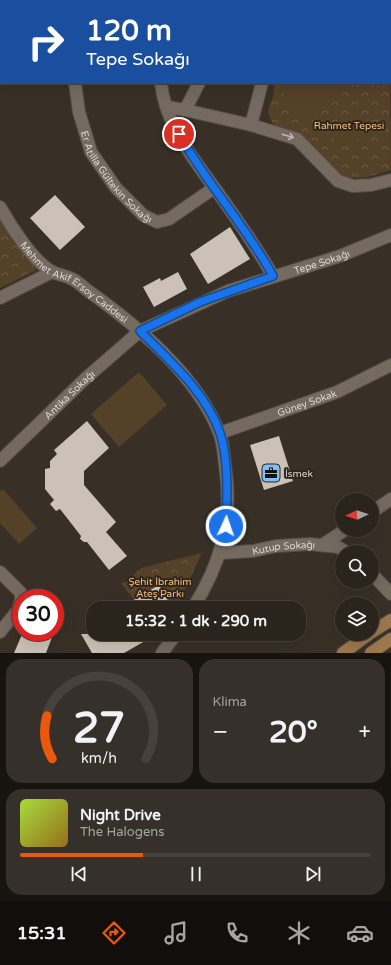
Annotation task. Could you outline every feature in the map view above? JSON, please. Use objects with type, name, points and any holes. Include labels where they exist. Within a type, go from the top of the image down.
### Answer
[{"type":"main road","points":[[379,628],[391,620]]},
{"type":"main road","points":[[371,653],[391,639]]},
{"type":"main road","points":[[343,653],[359,641]]},
{"type":"street","name":"Er Atilla Gültekin Sokağı","points":[[75,84],[79,112],[91,152],[116,188],[143,215],[157,222],[169,219],[214,188]]},
{"type":"street","points":[[161,84],[173,124],[184,145],[259,250],[273,276]]},
{"type":"street","points":[[185,110],[198,84]]},
{"type":"street","points":[[250,126],[262,84]]},
{"type":"street","points":[[167,107],[250,126],[296,139],[338,181],[353,186],[372,185],[391,180]]},
{"type":"street","name":"Mehmet Akif Ersoy Caddesi","points":[[0,206],[20,238],[36,257],[52,272],[71,278],[140,331],[192,386],[207,407],[220,433],[228,492],[226,526],[220,552],[205,589],[197,601]]},
{"type":"street","name":"Tepe Sokağı","points":[[140,331],[207,299],[273,276],[340,256],[391,235]]},
{"type":"street","points":[[0,298],[52,272]]},
{"type":"street","name":"Antika Sokağı","points":[[0,461],[86,378],[140,331]]},
{"type":"street","name":"Güney Sokak","points":[[220,433],[337,392],[391,365]]},
{"type":"street","points":[[379,507],[391,499]]},
{"type":"street","points":[[322,545],[335,537]]},
{"type":"street","name":"Kutup Sokağı","points":[[220,552],[253,551],[276,546],[310,544],[335,547]]},
{"type":"street","points":[[0,572],[17,589]]},
{"type":"street","points":[[379,581],[391,594]]},
{"type":"street","points":[[0,632],[12,617]]},
{"type":"street","points":[[162,653],[171,641]]},
{"type":"green space","name":"Rahmet Tepesi","points":[[275,84],[390,84],[391,170],[368,177],[343,178],[276,128],[269,114]]},
{"type":"green space","points":[[290,84],[342,84],[344,86],[304,119],[281,91]]},
{"type":"green space","points":[[346,118],[356,122],[360,132],[356,142],[346,146],[336,142],[332,132],[336,122]]},
{"type":"green space","points":[[0,217],[37,266],[36,270],[0,288]]},
{"type":"green space","points":[[139,372],[167,405],[119,447],[91,414]]},
{"type":"green space","points":[[3,489],[37,528],[19,544],[0,523],[0,491]]},
{"type":"green space","name":"Şehit İbrahim Ateş Parkı","points":[[202,553],[179,601],[135,601],[121,583],[126,582],[141,568]]},
{"type":"building","points":[[55,195],[85,227],[60,250],[30,218]]},
{"type":"building","points":[[230,227],[250,259],[208,284],[190,254]]},
{"type":"building","points":[[178,272],[187,289],[154,307],[143,287],[160,278],[161,281]]},
{"type":"building","points":[[87,421],[109,448],[84,471],[84,485],[116,522],[106,532],[127,556],[109,570],[87,542],[80,539],[81,536],[60,509],[56,511],[50,504],[54,500],[45,489],[45,469],[50,468],[50,461],[57,454],[54,450]]},
{"type":"building","points":[[279,436],[293,481],[264,490],[250,445]]},
{"type":"building","points":[[159,585],[168,601],[132,601]]},
{"type":"building","points":[[81,634],[86,634],[86,641],[145,641],[124,653],[92,653]]},
{"type":"building","points":[[19,641],[51,641],[46,653],[14,653]]},
{"type":"place","name":"İsmek","points":[[271,473]]},
{"type":"route","points":[[179,134],[184,145],[199,167],[259,250],[273,276],[200,302],[180,313],[140,331],[192,386],[207,407],[220,433],[228,492],[226,526]]}]
